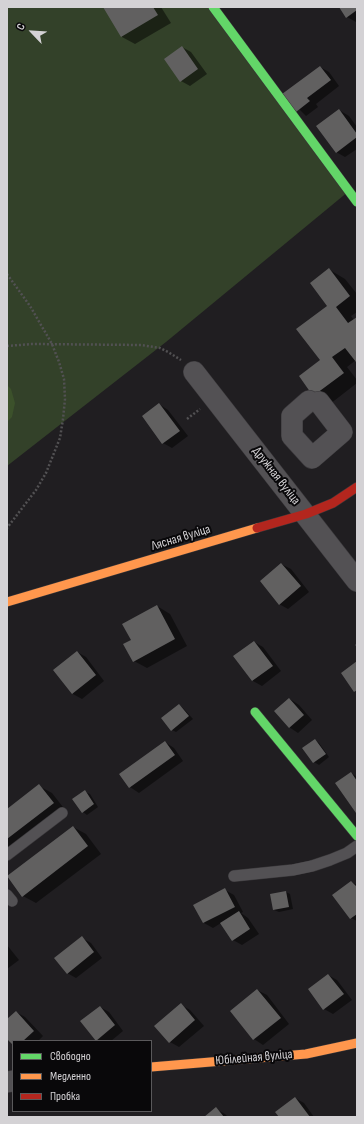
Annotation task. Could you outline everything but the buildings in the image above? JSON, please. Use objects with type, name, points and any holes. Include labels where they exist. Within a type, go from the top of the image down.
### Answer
[{"type":"street","points":[[213,7],[357,202]]},
{"type":"street","name":"Дружная вуліца","points":[[194,372],[357,581]]},
{"type":"street","name":"Лясная вуліца","points":[[7,602],[306,514],[333,503],[357,487]]},
{"type":"street","points":[[255,712],[357,836]]},
{"type":"street","name":"Юбілейная вуліца","points":[[152,1067],[306,1054],[357,1043]]},
{"type":"lane","points":[[7,855],[62,813]]},
{"type":"lane","points":[[234,876],[294,870],[312,866],[347,853],[357,846]]},
{"type":"path","points":[[7,274],[30,306],[52,344],[64,379],[65,399],[60,438],[46,473],[36,490],[7,528]]},
{"type":"path","points":[[7,346],[52,344],[130,344],[151,346],[178,357],[194,372]]},
{"type":"green space","points":[[7,7],[213,7],[349,191],[166,342],[7,466]]},
{"type":"green space","points":[[7,385],[11,389],[15,403],[12,417],[7,422]]},
{"type":"traffic: fast","points":[[213,7],[357,202]]},
{"type":"traffic: fast","points":[[255,712],[357,836]]},
{"type":"traffic: slow","points":[[7,602],[257,528]]},
{"type":"traffic: slow","points":[[152,1067],[306,1054],[357,1043]]},
{"type":"traffic: jam","points":[[257,528],[306,514],[333,503],[357,487]]}]
